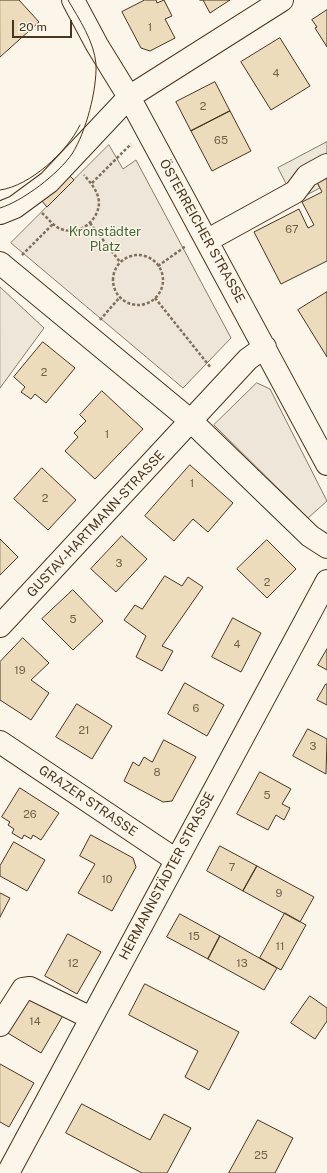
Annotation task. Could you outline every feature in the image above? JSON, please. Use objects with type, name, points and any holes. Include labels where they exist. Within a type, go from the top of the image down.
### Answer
[{"type":"street","name":"ÖSTERREICHER STRASSE","points":[[73,0],[97,45],[147,128],[327,464]]},
{"type":"street","points":[[0,213],[15,207],[49,182],[129,96],[282,0]]},
{"type":"street","points":[[206,237],[295,192],[308,176],[327,165]]},
{"type":"street","points":[[4,266],[192,422],[310,536],[327,547]]},
{"type":"street","points":[[192,422],[248,359],[265,347]]},
{"type":"street","name":"GUSTAV-HARTMANN-STRASSE","points":[[0,626],[192,422]]},
{"type":"street","name":"HERMANNSTÄDTER STRASSE","points":[[8,1173],[327,581]]},
{"type":"street","name":"GRAZER STRASSE","points":[[0,742],[176,860]]},
{"type":"street","points":[[0,1025],[17,995],[23,989],[30,988],[91,1018]]},
{"type":"path","points":[[92,183],[147,128]]},
{"type":"path","points":[[42,213],[53,224],[61,229],[72,231],[83,229],[90,223],[97,213],[98,202],[92,183],[82,173]]},
{"type":"path","points":[[90,223],[120,262]]},
{"type":"path","points":[[4,266],[53,224]]},
{"type":"path","points":[[158,266],[206,237]]},
{"type":"path","points":[[136,255],[152,260],[158,266],[162,274],[162,282],[160,291],[155,298],[149,302],[133,305],[120,297],[113,284],[113,276],[120,262],[136,255]]},
{"type":"path","points":[[87,335],[120,297]]},
{"type":"path","points":[[155,298],[225,385]]},
{"type":"green space","name":"Kronstädter Platz","points":[[109,145],[123,169],[136,160],[231,338],[183,388],[11,243]]},
{"type":"green space","points":[[0,287],[44,328],[0,388]]},
{"type":"green space","points":[[257,383],[270,389],[327,501],[308,518],[214,425]]},
{"type":"shaded area","points":[[327,142],[327,174],[316,180],[320,188],[295,201],[278,168]]},
{"type":"building","points":[[0,0],[19,0],[39,22],[0,57]]},
{"type":"building","points":[[145,0],[156,0],[157,3],[164,0],[172,16],[165,19],[175,38],[150,51],[141,48],[122,12]]},
{"type":"building","points":[[203,0],[230,0],[210,13]]},
{"type":"building","points":[[327,10],[327,47],[315,28],[317,27],[312,20]]},
{"type":"building","points":[[280,38],[310,86],[271,110],[241,62]]},
{"type":"building","points":[[215,82],[230,111],[191,131],[176,102]]},
{"type":"building","points":[[230,111],[251,151],[212,171],[191,131]]},
{"type":"building","points":[[67,173],[74,180],[47,207],[41,200]]},
{"type":"building","points":[[327,174],[327,261],[281,284],[254,232],[299,209],[308,228],[314,225],[302,202],[322,192],[316,180]]},
{"type":"building","points":[[327,292],[327,357],[298,310]]},
{"type":"building","points":[[43,342],[75,368],[46,403],[35,394],[31,399],[21,392],[25,387],[14,377]]},
{"type":"building","points":[[102,391],[143,429],[95,479],[65,451],[78,437],[74,433],[86,421],[80,415]]},
{"type":"building","points":[[190,465],[233,503],[208,532],[193,519],[174,541],[145,516]]},
{"type":"building","points":[[42,468],[76,500],[48,530],[14,499]]},
{"type":"building","points":[[122,536],[147,559],[116,592],[91,569]]},
{"type":"building","points":[[0,539],[18,557],[0,575]]},
{"type":"building","points":[[267,540],[296,569],[267,598],[237,569]]},
{"type":"building","points":[[165,576],[182,586],[188,577],[203,587],[162,646],[173,651],[162,671],[136,657],[146,636],[124,620],[135,605],[142,609]]},
{"type":"building","points":[[73,590],[103,621],[73,650],[42,619]]},
{"type":"building","points":[[233,618],[261,633],[241,672],[212,657]]},
{"type":"building","points":[[23,638],[49,663],[31,680],[49,693],[31,720],[0,700],[0,662]]},
{"type":"building","points":[[327,649],[327,670],[318,665]]},
{"type":"building","points":[[185,683],[224,705],[207,736],[168,714]]},
{"type":"building","points":[[327,684],[327,705],[317,700]]},
{"type":"building","points":[[77,704],[112,726],[92,759],[56,737]]},
{"type":"building","points":[[308,729],[327,739],[326,774],[293,756]]},
{"type":"building","points":[[164,740],[196,757],[172,801],[163,802],[124,781],[133,762],[139,766],[144,757],[152,762]]},
{"type":"building","points":[[260,772],[291,789],[282,804],[290,808],[284,820],[276,815],[268,830],[237,814]]},
{"type":"building","points":[[20,788],[59,813],[41,840],[33,835],[31,839],[24,835],[22,839],[12,833],[14,829],[8,825],[10,822],[2,817]]},
{"type":"building","points":[[91,835],[133,858],[136,867],[112,911],[78,893],[95,864],[80,856]]},
{"type":"building","points":[[14,842],[45,860],[27,891],[0,876],[0,866]]},
{"type":"building","points":[[220,846],[257,866],[243,891],[207,871]]},
{"type":"building","points":[[257,866],[314,897],[300,922],[243,891]]},
{"type":"building","points":[[0,893],[10,898],[0,917]]},
{"type":"building","points":[[285,913],[306,925],[281,970],[260,958]]},
{"type":"building","points":[[180,914],[220,936],[208,959],[167,937]]},
{"type":"building","points":[[68,934],[101,952],[77,994],[45,976]]},
{"type":"building","points":[[220,936],[277,968],[264,990],[208,959]]},
{"type":"building","points":[[145,984],[239,1032],[209,1090],[185,1077],[198,1051],[129,1015]]},
{"type":"building","points":[[29,992],[65,1012],[41,1053],[6,1032]]},
{"type":"building","points":[[310,996],[327,1008],[327,1021],[315,1039],[291,1023]]},
{"type":"building","points":[[0,1064],[34,1083],[9,1127],[0,1122]]},
{"type":"building","points":[[82,1104],[150,1140],[164,1114],[191,1128],[167,1173],[142,1173],[66,1133]]},
{"type":"building","points":[[258,1120],[293,1138],[275,1173],[229,1173]]},
{"type":"tram line","points":[[0,208],[29,193],[58,170],[72,154],[86,123],[95,86],[95,55],[89,39],[68,0]]},
{"type":"tram line","points":[[0,190],[12,187],[35,175],[57,156],[66,146],[80,125]]}]
